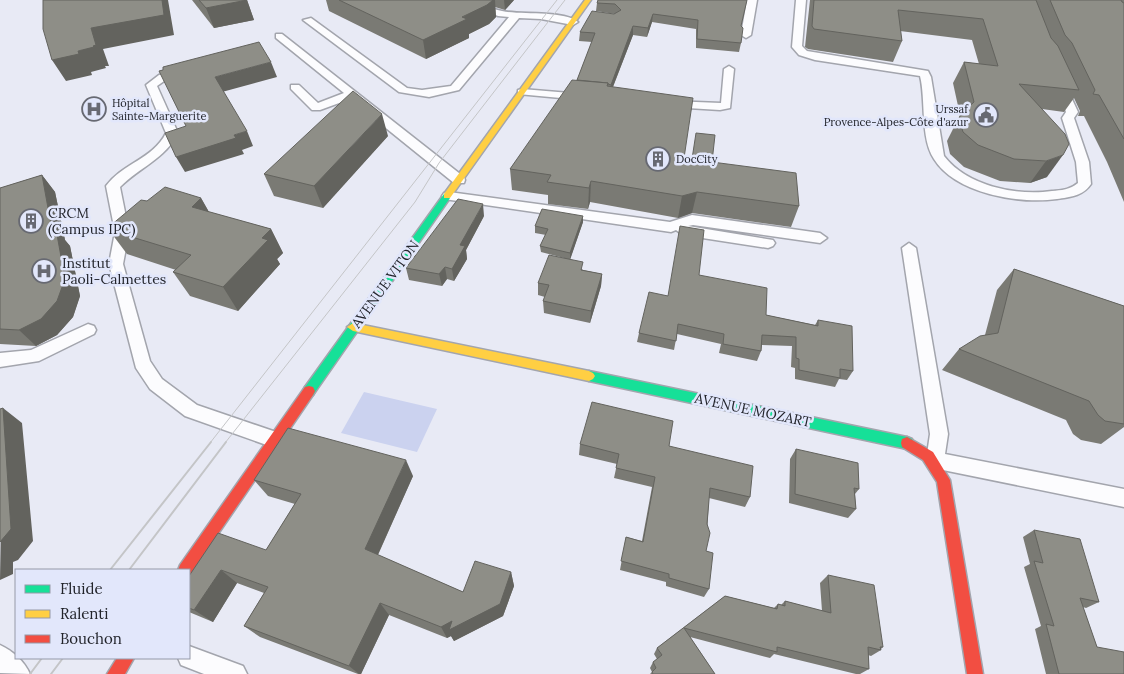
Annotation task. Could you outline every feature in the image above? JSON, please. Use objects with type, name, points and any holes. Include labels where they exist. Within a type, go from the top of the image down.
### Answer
[{"type":"street","name":"AVENUE VITON","points":[[186,569],[353,327],[449,196],[588,0]]},
{"type":"street","name":"AVENUE MOZART","points":[[353,327],[903,441],[935,461]]},
{"type":"street","points":[[935,461],[943,480],[975,674]]},
{"type":"street","points":[[115,674],[125,659]]},
{"type":"lane","points":[[466,0],[501,14],[516,16],[576,18],[593,16]]},
{"type":"lane","points":[[492,0],[542,16]]},
{"type":"lane","points":[[746,35],[752,0]]},
{"type":"lane","points":[[801,0],[798,46],[803,52],[815,57],[924,73],[938,156],[953,171],[974,184],[994,192],[1023,198],[1046,196],[1078,190],[1085,184],[1086,174],[1068,118],[1072,112],[1056,73]]},
{"type":"lane","points":[[308,20],[402,90],[419,93],[442,92],[455,88],[516,16]]},
{"type":"lane","points":[[279,36],[459,180]]},
{"type":"lane","points":[[201,67],[163,78],[151,85],[172,133],[169,142],[151,160],[123,174],[113,186],[122,232],[116,264],[142,363],[156,384],[191,411],[274,440]]},
{"type":"lane","points":[[659,103],[726,106],[729,69]]},
{"type":"lane","points":[[295,87],[316,108],[352,94]]},
{"type":"lane","points":[[522,92],[591,98]]},
{"type":"lane","points":[[449,196],[671,227],[768,243]]},
{"type":"lane","points":[[671,227],[692,220],[820,238]]},
{"type":"lane","points":[[909,248],[939,434],[935,461],[1124,498]]},
{"type":"lane","points":[[0,360],[33,356],[88,330]]},
{"type":"lane","points":[[0,657],[18,674]]},
{"type":"lane","points":[[190,657],[235,674]]},
{"type":"shaded area","points":[[364,392],[437,409],[417,452],[341,433]]},
{"type":"building","points":[[43,0],[162,0],[164,15],[91,28],[96,45],[94,47],[78,51],[79,54],[52,60],[43,29]]},
{"type":"building","points":[[199,0],[247,0],[206,8]]},
{"type":"building","points":[[339,0],[493,0],[462,17],[467,19],[423,40]]},
{"type":"building","points":[[598,0],[747,0],[741,26],[743,28],[741,43],[697,39],[698,20],[653,14],[648,28],[633,26],[611,85],[608,83],[577,80],[595,33],[580,32],[592,11],[614,14],[621,10],[615,4],[597,3]]},
{"type":"building","points":[[814,0],[1036,0],[1051,38],[1058,46],[1079,90],[1019,84],[1065,134],[1069,144],[1063,155],[1046,161],[1014,159],[978,145],[963,132],[959,119],[961,114],[974,102],[964,62],[998,66],[983,19],[898,10],[902,41],[814,29],[812,26]]},
{"type":"building","points":[[1050,0],[1121,0],[1124,3],[1124,139],[1099,95],[1093,94],[1095,90],[1072,43],[1065,35]]},
{"type":"building","points":[[259,42],[271,62],[215,77],[247,131],[234,135],[236,138],[176,157],[165,133],[186,126],[159,71],[163,70],[163,67]]},
{"type":"building","points":[[572,80],[608,83],[607,86],[693,98],[684,158],[692,159],[696,133],[715,135],[712,162],[796,173],[799,206],[697,192],[682,196],[591,181],[589,188],[547,182],[551,175],[510,169]]},
{"type":"building","points":[[353,91],[382,114],[314,186],[264,174]]},
{"type":"building","points":[[42,175],[52,230],[56,229],[65,279],[57,301],[41,319],[19,330],[0,329],[0,188]]},
{"type":"building","points":[[165,187],[201,198],[192,207],[271,229],[262,238],[268,240],[223,287],[173,272],[191,255],[109,230],[110,226],[141,200],[147,201]]},
{"type":"building","points":[[458,199],[483,204],[460,245],[465,246],[452,269],[445,267],[439,274],[406,268]]},
{"type":"building","points":[[542,209],[583,216],[570,253],[540,246],[548,229],[535,226]]},
{"type":"building","points":[[680,226],[704,230],[699,275],[767,288],[766,315],[818,326],[818,320],[852,326],[853,371],[840,369],[840,378],[799,370],[799,359],[796,358],[796,337],[762,335],[761,351],[723,344],[724,334],[678,324],[676,341],[639,333],[649,292],[668,296]]},
{"type":"building","points":[[549,255],[583,262],[581,270],[602,274],[591,311],[543,301],[549,285],[538,283]]},
{"type":"building","points":[[1014,269],[1124,306],[1124,424],[1105,421],[1098,415],[1089,401],[959,349],[980,336],[998,333]]},
{"type":"building","points":[[592,402],[673,421],[669,446],[753,466],[750,497],[710,488],[707,524],[710,533],[706,551],[713,553],[709,589],[669,578],[669,574],[621,561],[626,537],[643,542],[655,477],[616,468],[619,454],[580,444]]},
{"type":"building","points":[[3,408],[11,529],[0,542],[0,409]]},
{"type":"building","points":[[288,428],[406,460],[365,549],[463,592],[475,561],[511,572],[500,604],[449,630],[452,621],[441,627],[380,603],[349,666],[244,626],[268,587],[221,570],[194,610],[190,608],[190,575],[218,533],[266,550],[301,494],[254,480]]},
{"type":"building","points":[[796,449],[858,463],[859,489],[854,488],[856,509],[795,494]]},
{"type":"building","points":[[1034,530],[1080,539],[1099,602],[1080,598],[1097,647],[1124,652],[1124,674],[1059,674],[1046,624],[1054,626],[1034,561],[1043,563]]},
{"type":"building","points":[[828,575],[874,585],[883,647],[880,647],[881,650],[868,647],[869,669],[777,647],[777,652],[684,628],[715,674],[653,674],[652,672],[656,668],[653,662],[662,655],[657,648],[725,596],[777,609],[778,604],[785,606],[785,601],[831,613]]},
{"type":"tram line","points":[[210,443],[557,0]]},
{"type":"tram line","points":[[225,443],[415,202],[439,163],[565,0]]},
{"type":"tram line","points":[[111,569],[211,442]]},
{"type":"tram line","points":[[130,569],[226,442]]},
{"type":"tram line","points":[[30,674],[41,659]]},
{"type":"tram line","points":[[51,674],[62,659]]},
{"type":"traffic: fast","points":[[309,391],[447,196]]},
{"type":"traffic: fast","points":[[589,376],[907,443]]},
{"type":"traffic: slow","points":[[447,196],[588,0]]},
{"type":"traffic: slow","points":[[353,327],[589,376]]},
{"type":"traffic: jam","points":[[186,569],[309,391]]},
{"type":"traffic: jam","points":[[907,443],[928,456],[943,480],[975,674]]},
{"type":"traffic: jam","points":[[115,674],[125,659]]},
{"type":"place","name":"Hôpital Sainte-Marguerite","points":[[94,109]]},
{"type":"place","name":"Urssaf Provence-Alpes-Côte d'azur","points":[[986,115]]},
{"type":"place","name":"DocCity","points":[[658,159]]},
{"type":"place","name":"CRCM (Campus IPC)","points":[[31,221]]},
{"type":"place","name":"Institut Paoli-Calmettes","points":[[44,271]]}]
